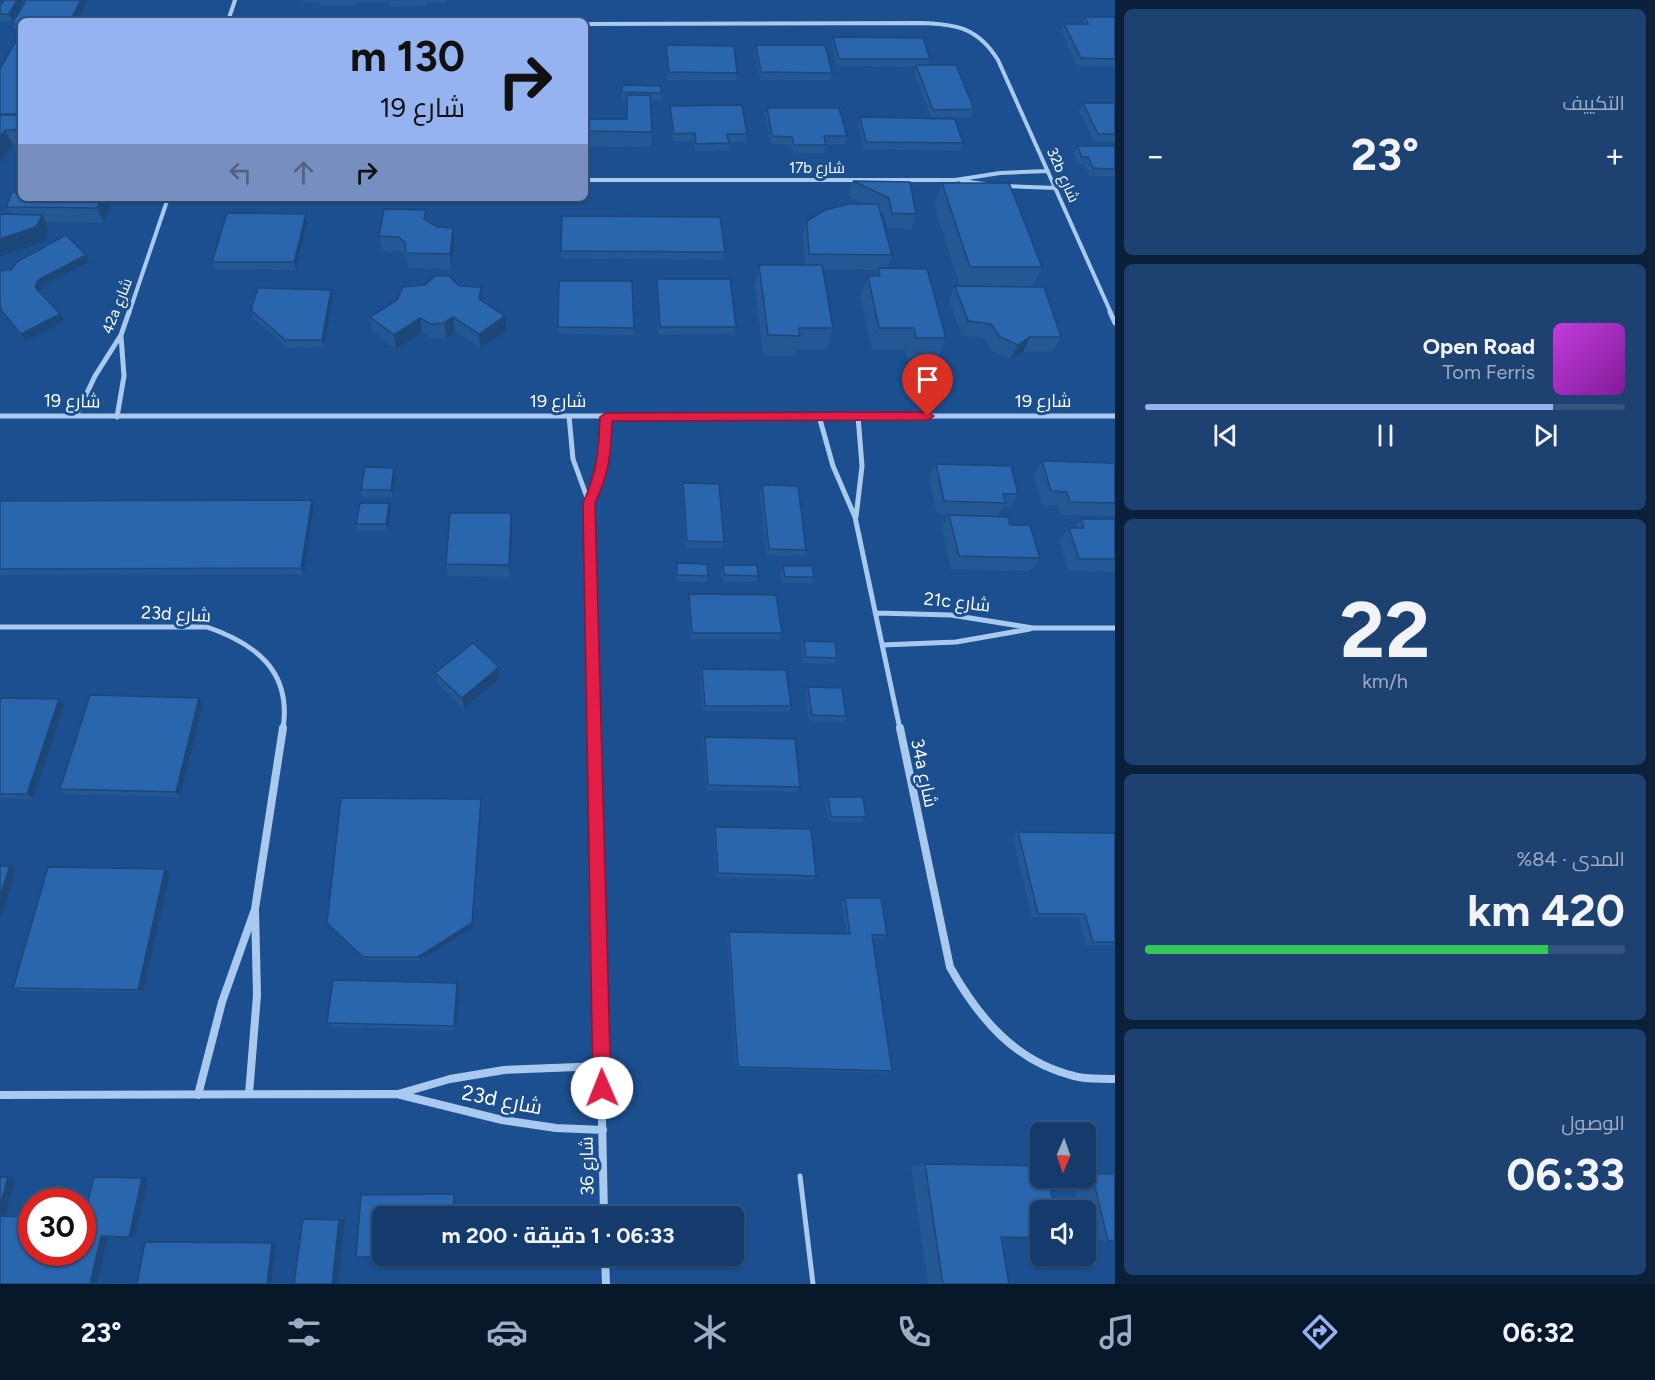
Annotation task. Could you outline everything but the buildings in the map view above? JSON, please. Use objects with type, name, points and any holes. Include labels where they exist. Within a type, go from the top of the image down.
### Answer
[{"type":"street","points":[[229,18],[235,0]]},
{"type":"street","name":"32b شارع","points":[[588,24],[939,24],[957,26],[984,39],[998,60],[1115,323]]},
{"type":"street","name":"17b شارع","points":[[588,180],[955,180],[1000,173],[1048,171]]},
{"type":"street","points":[[955,180],[989,184]]},
{"type":"street","points":[[997,185],[1056,188]]},
{"type":"street","name":"42a شارع","points":[[76,416],[95,376],[121,335],[167,201]]},
{"type":"street","points":[[117,417],[123,376],[121,335]]},
{"type":"street","name":"شارع 19","points":[[0,416],[1115,416]]},
{"type":"street","name":"شارع 36","points":[[569,416],[573,459],[589,503],[604,1206]]},
{"type":"street","name":"34a شارع","points":[[819,416],[833,466],[855,517],[950,967],[965,997],[986,1024],[1025,1056],[1070,1076],[1115,1079]]},
{"type":"street","name":"34a شارع","points":[[855,517],[862,465],[858,416]]},
{"type":"street","name":"شارع 36","points":[[589,503],[599,482],[604,460],[606,417]]},
{"type":"street","name":"21c شارع","points":[[876,613],[951,615],[1033,628],[1115,627]]},
{"type":"street","name":"23d شارع","points":[[0,627],[207,627],[237,637],[261,654],[277,678],[283,699],[284,723],[255,909],[257,995],[249,1094]]},
{"type":"street","name":"21c شارع","points":[[882,645],[921,646],[958,643],[1033,628]]},
{"type":"street","name":"23d شارع","points":[[198,1095],[223,994],[237,950],[255,909]]},
{"type":"street","name":"23d شارع","points":[[397,1094],[450,1079],[504,1070],[602,1066]]},
{"type":"street","name":"23d شارع","points":[[0,1095],[397,1094],[501,1120],[556,1128],[603,1131]]},
{"type":"street","points":[[605,1266],[606,1284]]},
{"type":"lane","points":[[800,1176],[813,1284]]},
{"type":"route","points":[[602,1088],[589,503],[599,482],[604,460],[607,438],[606,417],[928,416]]}]
